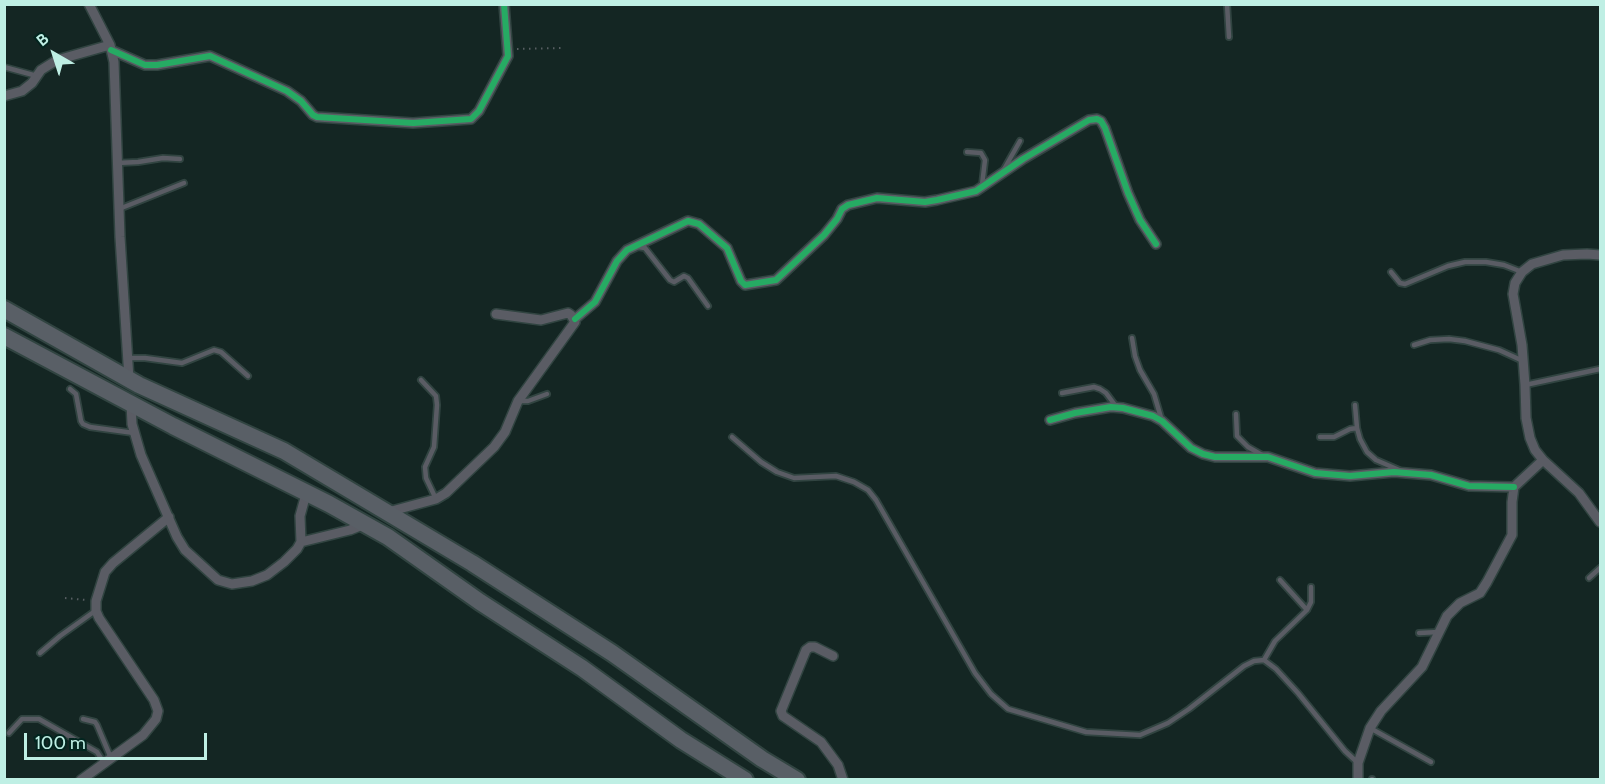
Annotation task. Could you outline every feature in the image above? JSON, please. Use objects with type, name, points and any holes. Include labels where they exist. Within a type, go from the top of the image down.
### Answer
[{"type":"highway","points":[[4,309],[129,379],[284,451],[472,563],[612,653],[762,759],[797,780]]},
{"type":"highway","points":[[4,336],[131,404],[329,504],[388,537],[480,602],[582,668],[681,740],[744,780]]},
{"type":"street","points":[[89,4],[111,48],[114,62],[119,209],[129,379]]},
{"type":"street","points":[[4,96],[22,91],[32,83],[41,70],[57,60],[111,48],[145,65],[210,56],[287,91],[317,117],[413,123],[471,118],[476,116],[508,56],[504,4]]},
{"type":"street","points":[[388,512],[436,500],[494,447],[506,432],[518,401],[574,325],[575,319],[595,302],[617,261],[632,247],[688,221],[699,224],[727,248],[741,281],[745,285],[771,281],[781,277],[790,269],[824,235],[842,209],[848,205],[877,198],[925,202],[959,196],[982,188],[1023,159],[1089,120],[1096,119],[1101,121],[1128,193],[1145,229],[1156,244]]},
{"type":"street","points":[[1600,255],[1563,255],[1532,264],[1522,272],[1515,283],[1514,294],[1526,385],[1526,418],[1530,438],[1535,450],[1543,460],[1579,493],[1600,522]]},
{"type":"street","points":[[496,314],[541,320],[568,313],[575,319]]},
{"type":"street","points":[[131,404],[132,424],[141,456],[185,550],[218,580],[232,584],[252,582],[267,575],[284,562],[301,542],[300,516],[306,494]]},
{"type":"street","points":[[1050,420],[1076,412],[1116,408],[1162,420],[1180,440],[1203,454],[1215,457],[1268,458],[1315,473],[1350,476],[1394,472],[1442,477],[1469,486],[1514,487]]},
{"type":"street","points":[[1358,780],[1358,764],[1371,728],[1381,711],[1422,666],[1447,616],[1460,603],[1479,593],[1504,554],[1512,535],[1514,487],[1543,460]]},
{"type":"street","points":[[81,780],[152,727],[156,719],[158,711],[154,700],[96,611],[96,601],[105,572],[169,517]]},
{"type":"street","points":[[301,542],[365,524]]},
{"type":"street","points":[[833,656],[815,647],[806,650],[781,711],[783,716],[821,742],[838,765],[843,780]]},
{"type":"lane","points":[[1227,4],[1229,37]]},
{"type":"lane","points":[[4,67],[37,76]]},
{"type":"lane","points":[[1000,176],[1020,141]]},
{"type":"lane","points":[[967,152],[981,153],[985,160],[982,188]]},
{"type":"lane","points":[[117,163],[163,158],[180,159]]},
{"type":"lane","points":[[119,209],[184,183]]},
{"type":"lane","points":[[632,247],[645,248],[670,280],[674,282],[684,276],[688,278],[708,306]]},
{"type":"lane","points":[[1391,272],[1400,283],[1405,284],[1448,266],[1465,262],[1486,262],[1522,272]]},
{"type":"lane","points":[[1132,338],[1140,370],[1154,394],[1162,420]]},
{"type":"lane","points":[[1414,345],[1430,340],[1466,341],[1498,350],[1523,361]]},
{"type":"lane","points":[[128,358],[145,357],[182,363],[214,350],[221,352],[248,376]]},
{"type":"lane","points":[[1526,385],[1600,369]]},
{"type":"lane","points":[[421,380],[436,396],[434,447],[425,467],[426,478],[436,500]]},
{"type":"lane","points":[[1062,393],[1094,387],[1106,393],[1116,408]]},
{"type":"lane","points":[[70,389],[76,394],[83,424],[90,428],[134,433]]},
{"type":"lane","points":[[518,401],[524,402],[547,394]]},
{"type":"lane","points":[[1355,405],[1357,428],[1367,452],[1376,460],[1407,473]]},
{"type":"lane","points":[[1236,414],[1237,436],[1248,447],[1268,458]]},
{"type":"lane","points":[[1320,437],[1334,437],[1357,428]]},
{"type":"lane","points":[[732,437],[760,462],[777,472],[794,478],[836,476],[868,490],[876,500],[975,673],[991,694],[1008,709],[1018,714],[1086,732],[1140,735],[1168,723],[1244,666],[1254,661],[1264,660],[1276,669],[1298,693],[1358,764]]},
{"type":"lane","points":[[1589,578],[1600,568]]},
{"type":"lane","points":[[1280,580],[1306,610]]},
{"type":"lane","points":[[1264,660],[1275,641],[1306,610],[1311,602],[1311,587]]},
{"type":"lane","points":[[40,653],[96,611]]},
{"type":"lane","points":[[1419,633],[1439,632]]},
{"type":"lane","points":[[9,733],[22,719],[39,719],[108,760]]},
{"type":"lane","points":[[83,719],[98,725],[108,760]]},
{"type":"lane","points":[[1371,728],[1431,762]]},
{"type":"path","points":[[508,49],[561,48]]},
{"type":"path","points":[[65,598],[96,601]]},
{"type":"cycle path","points":[[111,50],[145,65],[210,56],[287,91],[317,117],[413,123],[471,119],[479,111],[508,56],[504,4]]},
{"type":"cycle path","points":[[575,319],[595,302],[617,261],[627,250],[688,221],[699,224],[727,248],[741,281],[745,285],[776,280],[824,235],[842,209],[848,205],[877,198],[925,202],[976,191],[1023,159],[1089,120],[1097,119],[1105,128],[1128,193],[1140,220],[1156,244]]},
{"type":"cycle path","points":[[1050,420],[1111,407],[1123,408],[1153,416],[1162,421],[1191,448],[1215,457],[1268,457],[1315,473],[1350,476],[1394,472],[1431,475],[1469,486],[1514,487]]}]
